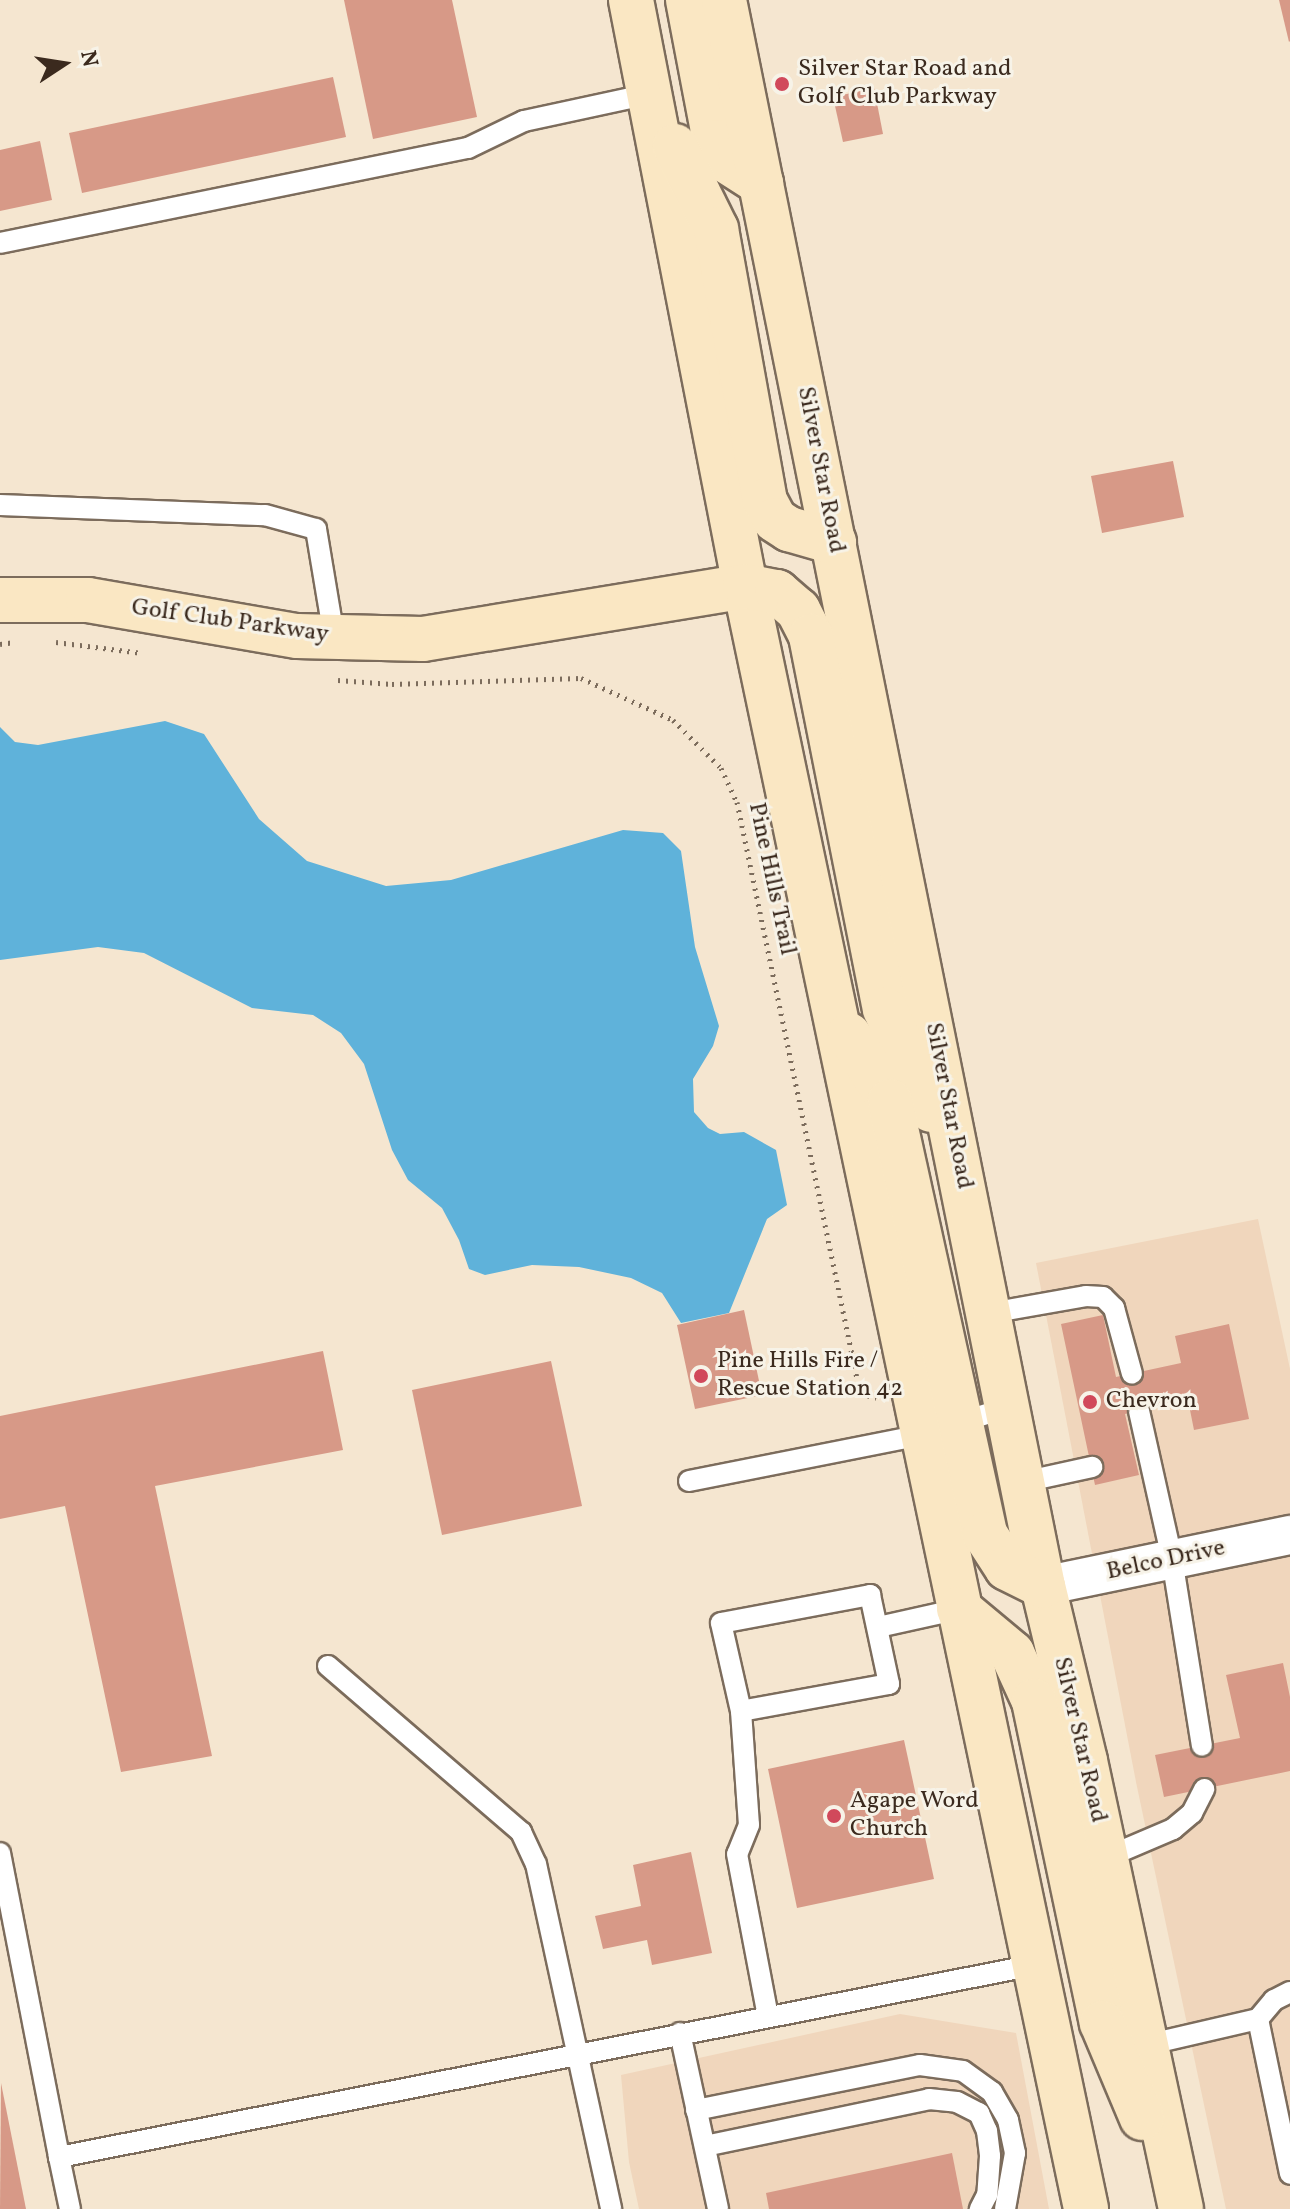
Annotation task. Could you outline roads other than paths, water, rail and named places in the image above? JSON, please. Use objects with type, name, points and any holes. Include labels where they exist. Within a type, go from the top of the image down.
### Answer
[{"type":"main road","points":[[631,0],[745,586],[833,1009],[890,1101],[940,1429],[959,1609],[1086,2209]]},
{"type":"main road","points":[[688,0],[715,142],[725,160],[761,183]]},
{"type":"main road","name":"Silver Star Road","points":[[724,0],[1043,1586],[1181,2209]]},
{"type":"main road","points":[[649,94],[716,229],[765,501],[775,520],[789,529],[834,542]]},
{"type":"main road","points":[[745,586],[777,592],[798,610],[811,636],[885,1009],[962,1179]]},
{"type":"main road","name":"Golf Club Parkway","points":[[0,600],[88,600],[297,636],[333,658],[423,639],[745,586]]},
{"type":"main road","points":[[940,1429],[985,1534],[1007,1568],[1043,1586]]},
{"type":"main road","points":[[959,1609],[1012,1653],[1034,1701],[1102,2023],[1181,2209]]},
{"type":"street","name":"Belco Drive","points":[[1043,1586],[1290,1535]]},
{"type":"lane","points":[[0,243],[468,148],[524,121],[649,94]]},
{"type":"lane","points":[[0,505],[265,515],[316,529],[333,658]]},
{"type":"lane","points":[[990,1313],[1086,1296],[1103,1297],[1114,1308],[1132,1374]]},
{"type":"lane","points":[[689,1481],[940,1429],[1008,1407]]},
{"type":"lane","points":[[1139,1411],[1142,1457],[1172,1559],[1202,1746]]},
{"type":"lane","points":[[1023,1482],[1092,1467]]},
{"type":"lane","points":[[741,1711],[889,1684],[870,1595],[721,1623],[741,1711],[749,1825],[737,1854],[768,2016]]},
{"type":"lane","points":[[878,1627],[959,1609]]},
{"type":"lane","points":[[328,1666],[521,1832],[536,1864],[611,2209]]},
{"type":"lane","points":[[1105,1858],[1173,1829],[1192,1813],[1204,1789]]},
{"type":"lane","points":[[0,1853],[70,2209]]},
{"type":"lane","points":[[59,2157],[1034,1965]]},
{"type":"lane","points":[[1146,2045],[1258,2019],[1274,2000],[1290,1992]]},
{"type":"lane","points":[[1258,2019],[1290,2174]]},
{"type":"lane","points":[[680,2033],[718,2209]]},
{"type":"lane","points":[[696,2110],[920,2065],[963,2071],[992,2092],[1008,2120],[1015,2153],[1005,2209]]},
{"type":"lane","points":[[705,2146],[929,2099],[957,2102],[979,2113],[987,2131],[990,2156],[987,2195],[980,2209]]},
{"type":"water","points":[[165,721],[204,734],[259,819],[307,861],[386,886],[451,880],[623,830],[663,833],[681,851],[695,947],[719,1026],[713,1046],[693,1079],[694,1112],[708,1128],[720,1134],[744,1132],[776,1150],[787,1205],[767,1219],[729,1313],[681,1323],[662,1293],[631,1278],[579,1267],[532,1265],[485,1275],[469,1269],[459,1240],[442,1208],[408,1180],[392,1150],[364,1064],[341,1033],[313,1015],[252,1008],[144,953],[98,947],[0,960],[0,727],[15,742],[38,745]]},
{"type":"place","name":"Silver Star Road and Golf Club Parkway","points":[[782,84]]},
{"type":"place","name":"Pine Hills Fire / Rescue Station 42","points":[[701,1376]]},
{"type":"place","name":"Chevron","points":[[1090,1402]]},
{"type":"place","name":"Agape Word Church","points":[[834,1816]]}]
